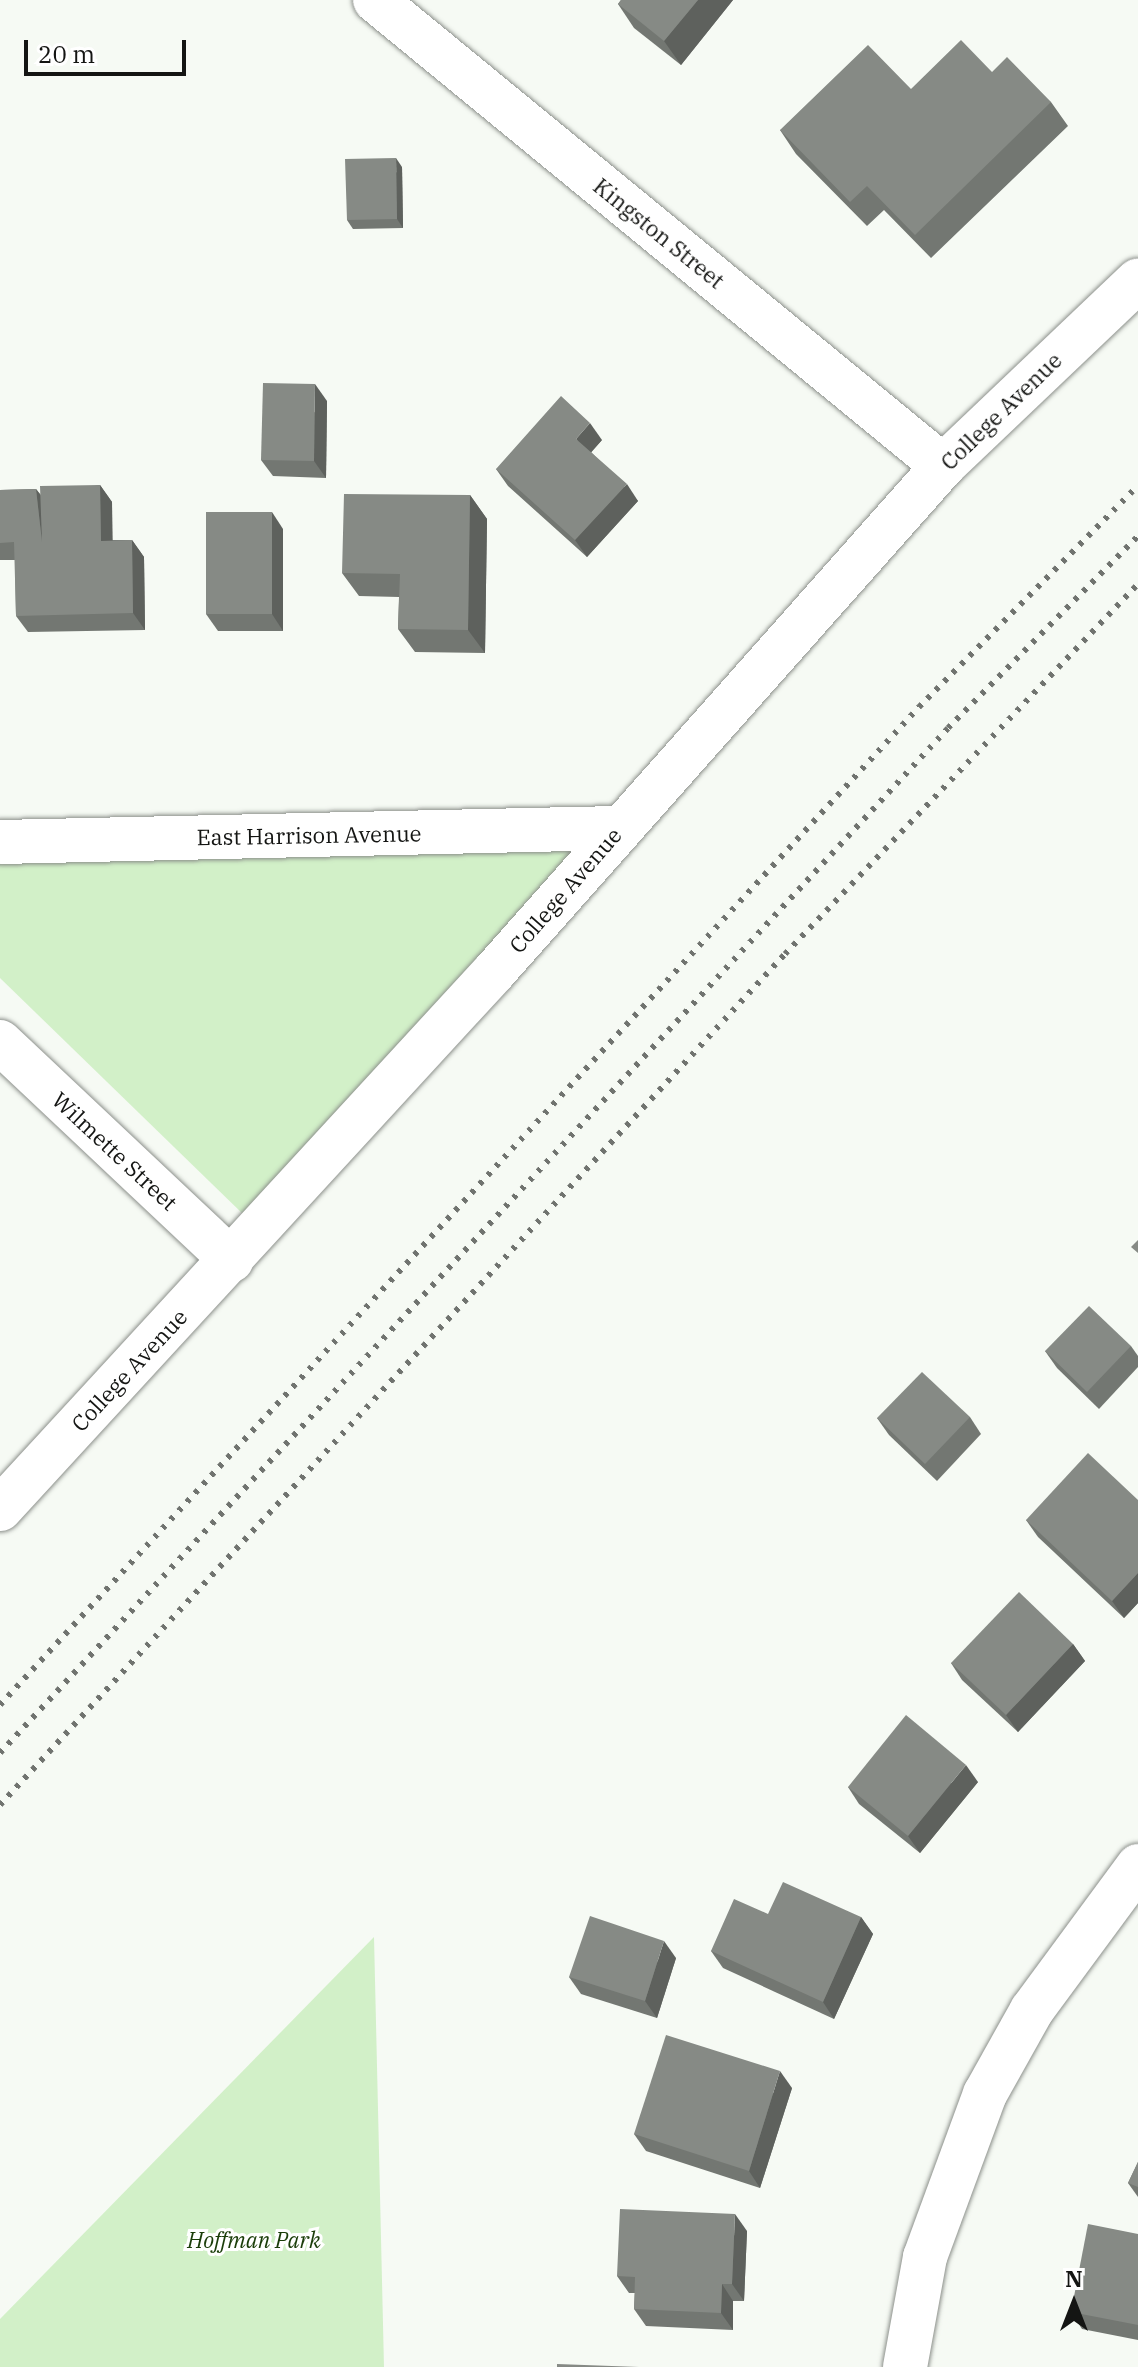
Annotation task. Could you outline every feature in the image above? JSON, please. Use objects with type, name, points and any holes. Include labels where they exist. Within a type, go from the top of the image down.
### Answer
[{"type":"street","name":"Kingston Street","points":[[375,0],[943,466]]},
{"type":"street","name":"College Avenue","points":[[0,1509],[231,1260],[943,466],[1138,280]]},
{"type":"street","name":"East Harrison Avenue","points":[[0,842],[618,828]]},
{"type":"street","name":"Wilmette Street","points":[[0,1042],[231,1260]]},
{"type":"street","points":[[905,2367],[925,2257],[985,2094],[1032,2010],[1138,1866]]},
{"type":"green space","points":[[585,844],[245,1216],[0,978],[0,858]]},
{"type":"green space","name":"Hoffman Park","points":[[374,1937],[384,2367],[0,2367],[0,2319]]},
{"type":"building","points":[[621,0],[698,0],[664,41],[618,4]]},
{"type":"building","points":[[961,40],[992,72],[1007,57],[1051,102],[915,235],[867,186],[850,202],[780,130],[868,45],[911,89]]},
{"type":"building","points":[[396,158],[397,219],[347,220],[345,159]]},
{"type":"building","points":[[263,383],[315,384],[314,461],[261,460]]},
{"type":"building","points":[[561,396],[590,423],[576,439],[627,484],[575,540],[496,469]]},
{"type":"building","points":[[100,485],[101,541],[132,540],[133,613],[16,616],[14,542],[0,543],[0,490],[36,489],[42,542],[40,486]]},
{"type":"building","points":[[344,494],[470,495],[468,630],[398,629],[400,574],[342,573]]},
{"type":"building","points":[[206,512],[272,512],[272,614],[206,614]]},
{"type":"building","points":[[1138,1240],[1138,1253],[1131,1247]]},
{"type":"building","points":[[1089,1306],[1131,1346],[1087,1392],[1045,1351]]},
{"type":"building","points":[[922,1372],[970,1417],[925,1464],[877,1418]]},
{"type":"building","points":[[1088,1453],[1138,1500],[1138,1573],[1112,1601],[1026,1520]]},
{"type":"building","points":[[1019,1592],[1073,1644],[1006,1715],[951,1663]]},
{"type":"building","points":[[906,1715],[966,1765],[908,1836],[848,1787]]},
{"type":"building","points":[[783,1882],[861,1917],[823,2002],[711,1951],[734,1899],[768,1914]]},
{"type":"building","points":[[590,1916],[664,1941],[645,2001],[569,1977]]},
{"type":"building","points":[[666,2035],[780,2071],[749,2171],[634,2134]]},
{"type":"building","points":[[1138,2162],[1138,2187],[1128,2183]]},
{"type":"building","points":[[620,2209],[735,2214],[732,2284],[722,2284],[721,2313],[634,2309],[635,2277],[617,2276]]},
{"type":"building","points":[[1088,2224],[1138,2234],[1138,2325],[1071,2312]]},
{"type":"building","points":[[557,2364],[639,2367],[557,2367]]},
{"type":"railway","points":[[0,1705],[919,707],[1138,486]]},
{"type":"railway","points":[[0,1753],[948,728],[1138,536]]},
{"type":"railway","points":[[0,1805],[785,954],[1138,584]]}]
